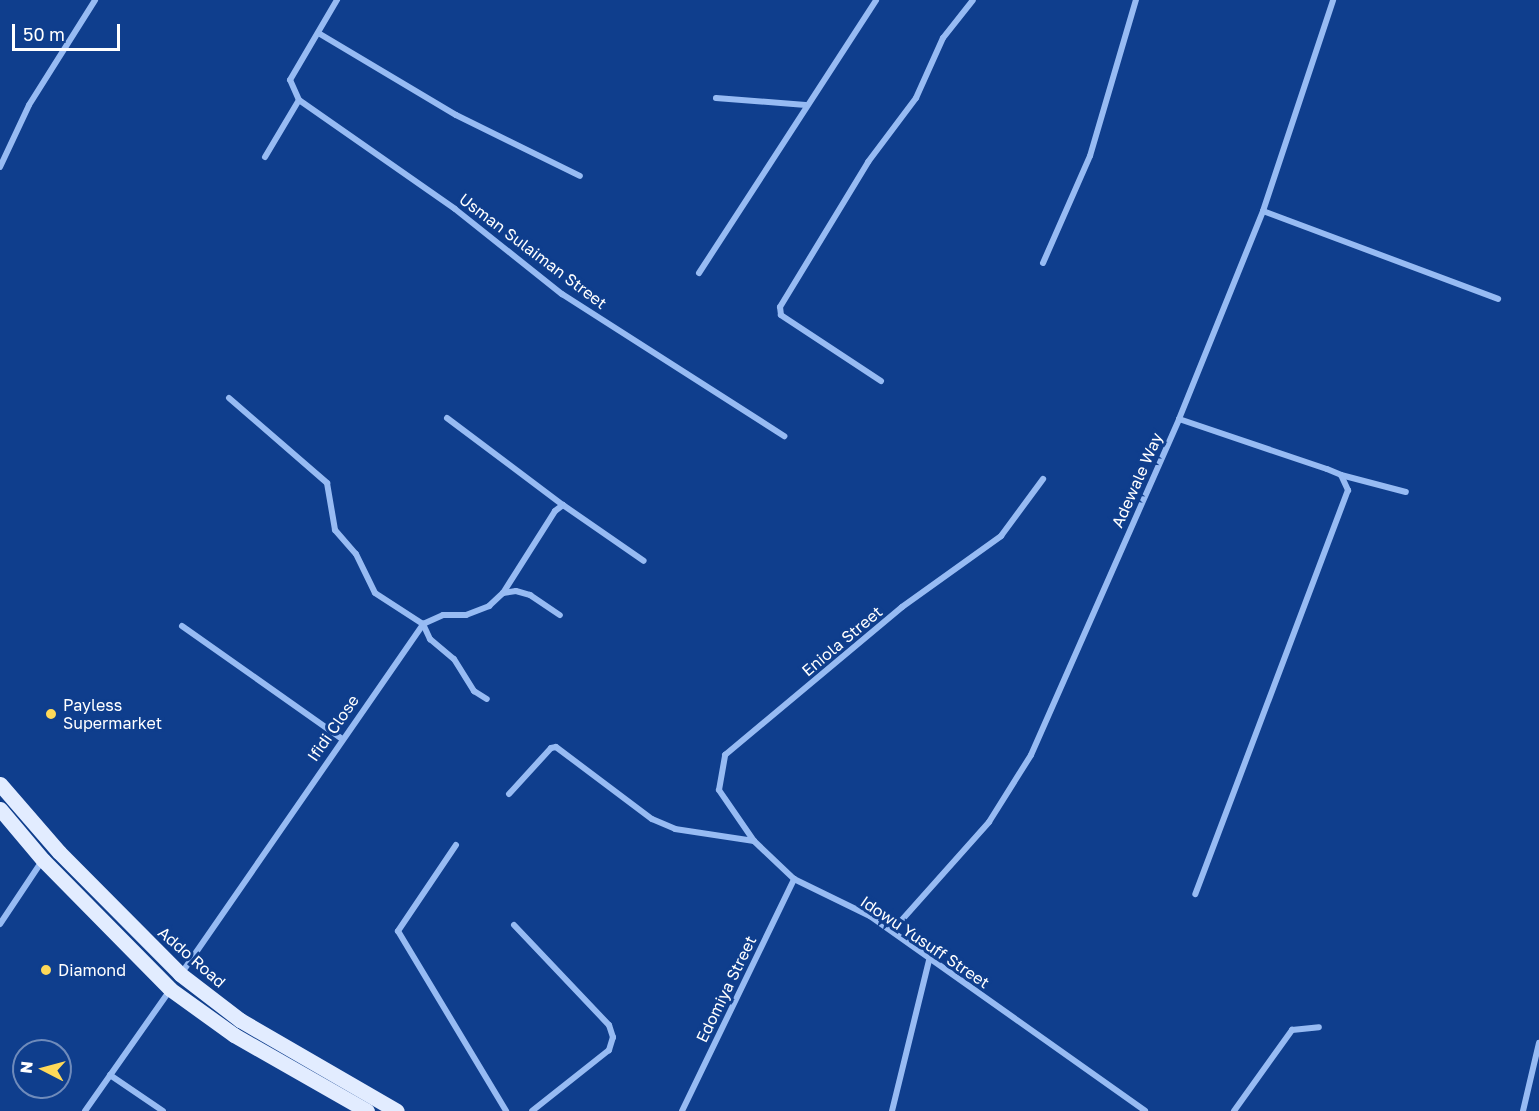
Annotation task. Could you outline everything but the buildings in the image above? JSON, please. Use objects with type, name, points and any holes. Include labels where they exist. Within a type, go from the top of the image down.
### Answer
[{"type":"main road","name":"Addo Road","points":[[0,784],[59,852],[180,974],[240,1020],[397,1111]]},
{"type":"main road","points":[[0,809],[43,860],[170,989],[234,1035],[367,1111]]},
{"type":"street","points":[[0,166],[29,105],[95,0]]},
{"type":"street","points":[[265,157],[299,99],[290,80],[308,45],[320,34],[337,0]]},
{"type":"street","points":[[699,273],[806,105],[831,74],[876,0]]},
{"type":"street","points":[[881,381],[782,315],[780,307],[868,162],[916,98],[943,38],[973,0]]},
{"type":"street","points":[[1043,263],[1090,156],[1136,0]]},
{"type":"street","name":"Adewale Way","points":[[892,931],[1012,791],[1179,418],[1263,211],[1333,0]]},
{"type":"street","points":[[320,34],[456,115],[580,177]]},
{"type":"street","points":[[716,98],[806,105]]},
{"type":"street","name":"Usman Sulaiman Street","points":[[299,99],[455,209],[562,294],[784,436]]},
{"type":"street","points":[[1263,211],[1497,299]]},
{"type":"street","points":[[229,398],[327,483],[335,530],[362,563],[375,593],[423,624],[430,639],[454,659],[474,691],[487,699]]},
{"type":"street","points":[[447,418],[563,505],[644,561]]},
{"type":"street","points":[[1179,418],[1341,475],[1406,492]]},
{"type":"street","points":[[1195,894],[1348,490],[1341,475]]},
{"type":"street","name":"Eniola Street","points":[[754,841],[719,790],[719,772],[725,755],[902,607],[1001,536],[1043,479]]},
{"type":"street","points":[[423,624],[443,615],[466,615],[489,606],[503,593],[555,511],[563,505]]},
{"type":"street","points":[[503,593],[516,591],[530,595],[560,615]]},
{"type":"street","name":"Ifidi Close","points":[[180,974],[423,624]]},
{"type":"street","points":[[182,626],[342,739]]},
{"type":"street","points":[[509,794],[551,748],[556,747],[652,819],[675,829],[754,841]]},
{"type":"street","name":"Idowu Yusuff Street","points":[[754,841],[794,879],[870,916],[1145,1111]]},
{"type":"street","points":[[456,845],[398,931],[506,1111]]},
{"type":"street","points":[[0,924],[43,860]]},
{"type":"street","name":"Edomiya Street","points":[[682,1111],[794,879]]},
{"type":"street","points":[[514,925],[609,1025],[613,1037],[609,1050],[532,1111]]},
{"type":"street","points":[[892,1111],[929,960]]},
{"type":"street","points":[[85,1111],[170,989]]},
{"type":"street","points":[[1234,1111],[1292,1030],[1319,1027]]},
{"type":"street","points":[[1523,1111],[1539,1043]]},
{"type":"street","points":[[110,1075],[163,1111]]},
{"type":"place","name":"Payless Supermarket","points":[[51,714]]},
{"type":"place","name":"Diamond","points":[[46,970]]}]
